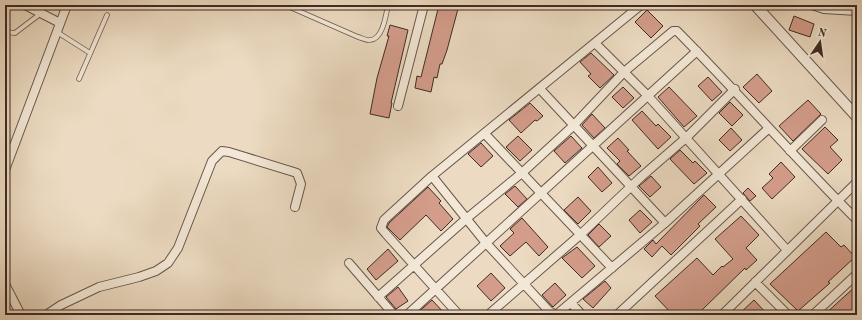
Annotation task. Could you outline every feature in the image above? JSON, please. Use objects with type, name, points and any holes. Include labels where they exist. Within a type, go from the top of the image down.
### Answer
[{"type":"street","points":[[25,5],[60,23]]},
{"type":"street","points":[[5,170],[67,5]]},
{"type":"street","points":[[398,106],[424,5]]},
{"type":"street","points":[[459,315],[386,234],[381,225],[388,216],[432,176],[641,5]]},
{"type":"street","points":[[755,5],[857,117]]},
{"type":"street","points":[[812,5],[824,9],[857,11]]},
{"type":"street","points":[[378,297],[466,219],[523,172],[573,126],[624,72],[673,31],[677,31],[682,35],[735,89],[790,151],[857,220]]},
{"type":"street","points":[[595,43],[687,137],[787,250]]},
{"type":"street","points":[[407,315],[697,51]]},
{"type":"street","points":[[540,89],[592,147],[665,223]]},
{"type":"street","points":[[488,315],[580,235],[631,186],[687,137],[735,89]]},
{"type":"street","points":[[790,151],[822,120]]},
{"type":"street","points":[[432,176],[486,243],[549,311],[556,315],[571,304],[665,223],[769,128]]},
{"type":"street","points":[[485,134],[523,172],[612,268]]},
{"type":"street","points":[[46,315],[61,305],[99,286],[139,277],[156,271],[168,263],[178,248],[212,161],[222,151],[297,173],[301,184],[295,207]]},
{"type":"street","points":[[722,315],[837,200],[857,182]]},
{"type":"street","points":[[617,315],[742,198]]},
{"type":"street","points":[[349,263],[394,315]]},
{"type":"street","points":[[813,315],[857,274]]},
{"type":"street","points":[[755,282],[788,315]]},
{"type":"street","points":[[5,284],[21,315]]},
{"type":"street","points":[[571,304],[582,315]]},
{"type":"lane","points":[[285,5],[358,38],[370,41],[374,39],[381,31],[388,5]]},
{"type":"lane","points":[[5,32],[15,33],[40,14]]},
{"type":"lane","points":[[79,79],[107,15]]},
{"type":"lane","points":[[56,31],[90,53]]},
{"type":"building","points":[[439,5],[459,5],[447,50],[442,64],[440,64],[437,78],[434,77],[431,92],[415,88],[417,76],[421,77]]},
{"type":"building","points":[[647,10],[663,26],[651,38],[635,22]]},
{"type":"building","points":[[794,16],[814,24],[810,37],[789,30]]},
{"type":"building","points":[[390,25],[408,30],[391,103],[389,118],[370,114],[377,78],[389,36],[387,36]]},
{"type":"building","points":[[591,53],[614,75],[600,88],[588,76],[591,74],[580,62]]},
{"type":"building","points":[[757,74],[772,91],[759,103],[743,87]]},
{"type":"building","points":[[708,77],[722,92],[712,101],[698,86]]},
{"type":"building","points":[[623,87],[634,98],[623,108],[612,97]]},
{"type":"building","points":[[669,87],[697,116],[684,127],[658,97]]},
{"type":"building","points":[[808,100],[821,114],[793,141],[779,126]]},
{"type":"building","points":[[730,102],[743,115],[732,126],[719,113]]},
{"type":"building","points":[[530,103],[543,116],[537,121],[535,120],[521,133],[509,120]]},
{"type":"building","points":[[642,111],[656,126],[658,124],[671,137],[658,149],[632,120]]},
{"type":"building","points":[[592,114],[605,128],[594,138],[582,125]]},
{"type":"building","points":[[825,127],[838,140],[830,147],[842,160],[828,174],[802,149]]},
{"type":"building","points":[[731,128],[742,140],[730,151],[719,140]]},
{"type":"building","points":[[518,136],[532,150],[520,161],[506,147]]},
{"type":"building","points":[[571,136],[582,148],[565,163],[554,151]]},
{"type":"building","points":[[618,138],[629,150],[627,151],[641,166],[629,176],[617,164],[620,161],[607,148]]},
{"type":"building","points":[[481,143],[493,156],[481,167],[468,154]]},
{"type":"building","points":[[680,150],[693,163],[695,161],[707,173],[694,184],[670,159]]},
{"type":"building","points":[[781,162],[795,177],[772,199],[762,188],[773,178],[769,174]]},
{"type":"building","points":[[598,167],[612,183],[602,192],[588,177]]},
{"type":"building","points":[[651,176],[661,187],[650,197],[639,186]]},
{"type":"building","points":[[515,186],[527,199],[518,207],[505,194]]},
{"type":"building","points":[[428,187],[441,201],[439,203],[453,219],[441,231],[426,215],[400,240],[387,227],[389,223]]},
{"type":"building","points":[[748,188],[756,196],[750,201],[743,193]]},
{"type":"building","points":[[704,195],[716,207],[698,224],[700,226],[671,255],[662,246],[652,257],[644,249],[653,240],[656,244]]},
{"type":"building","points":[[578,197],[591,211],[578,224],[564,210]]},
{"type":"building","points":[[640,210],[652,222],[640,233],[629,220]]},
{"type":"building","points":[[741,216],[759,235],[746,248],[757,260],[746,270],[745,268],[702,310],[707,315],[673,315],[655,296],[697,258],[713,275],[722,266],[723,267],[733,259],[715,239]]},
{"type":"building","points":[[522,218],[548,247],[539,256],[526,242],[510,256],[500,246],[514,233],[510,229]]},
{"type":"building","points":[[599,224],[611,236],[599,247],[588,235]]},
{"type":"building","points":[[826,232],[841,247],[844,245],[855,257],[828,282],[830,283],[798,311],[770,284]]},
{"type":"building","points":[[577,247],[595,266],[582,278],[562,258]]},
{"type":"building","points":[[388,249],[398,261],[376,280],[367,269]]},
{"type":"building","points":[[491,273],[505,288],[491,301],[477,286]]},
{"type":"building","points":[[605,281],[611,288],[593,308],[583,299]]},
{"type":"building","points":[[555,283],[566,295],[553,307],[542,295]]},
{"type":"building","points":[[857,285],[857,306],[847,315],[824,315]]},
{"type":"building","points":[[398,287],[408,301],[396,309],[386,297]]},
{"type":"building","points":[[432,300],[446,315],[415,315]]},
{"type":"building","points":[[754,300],[768,315],[738,315]]}]
